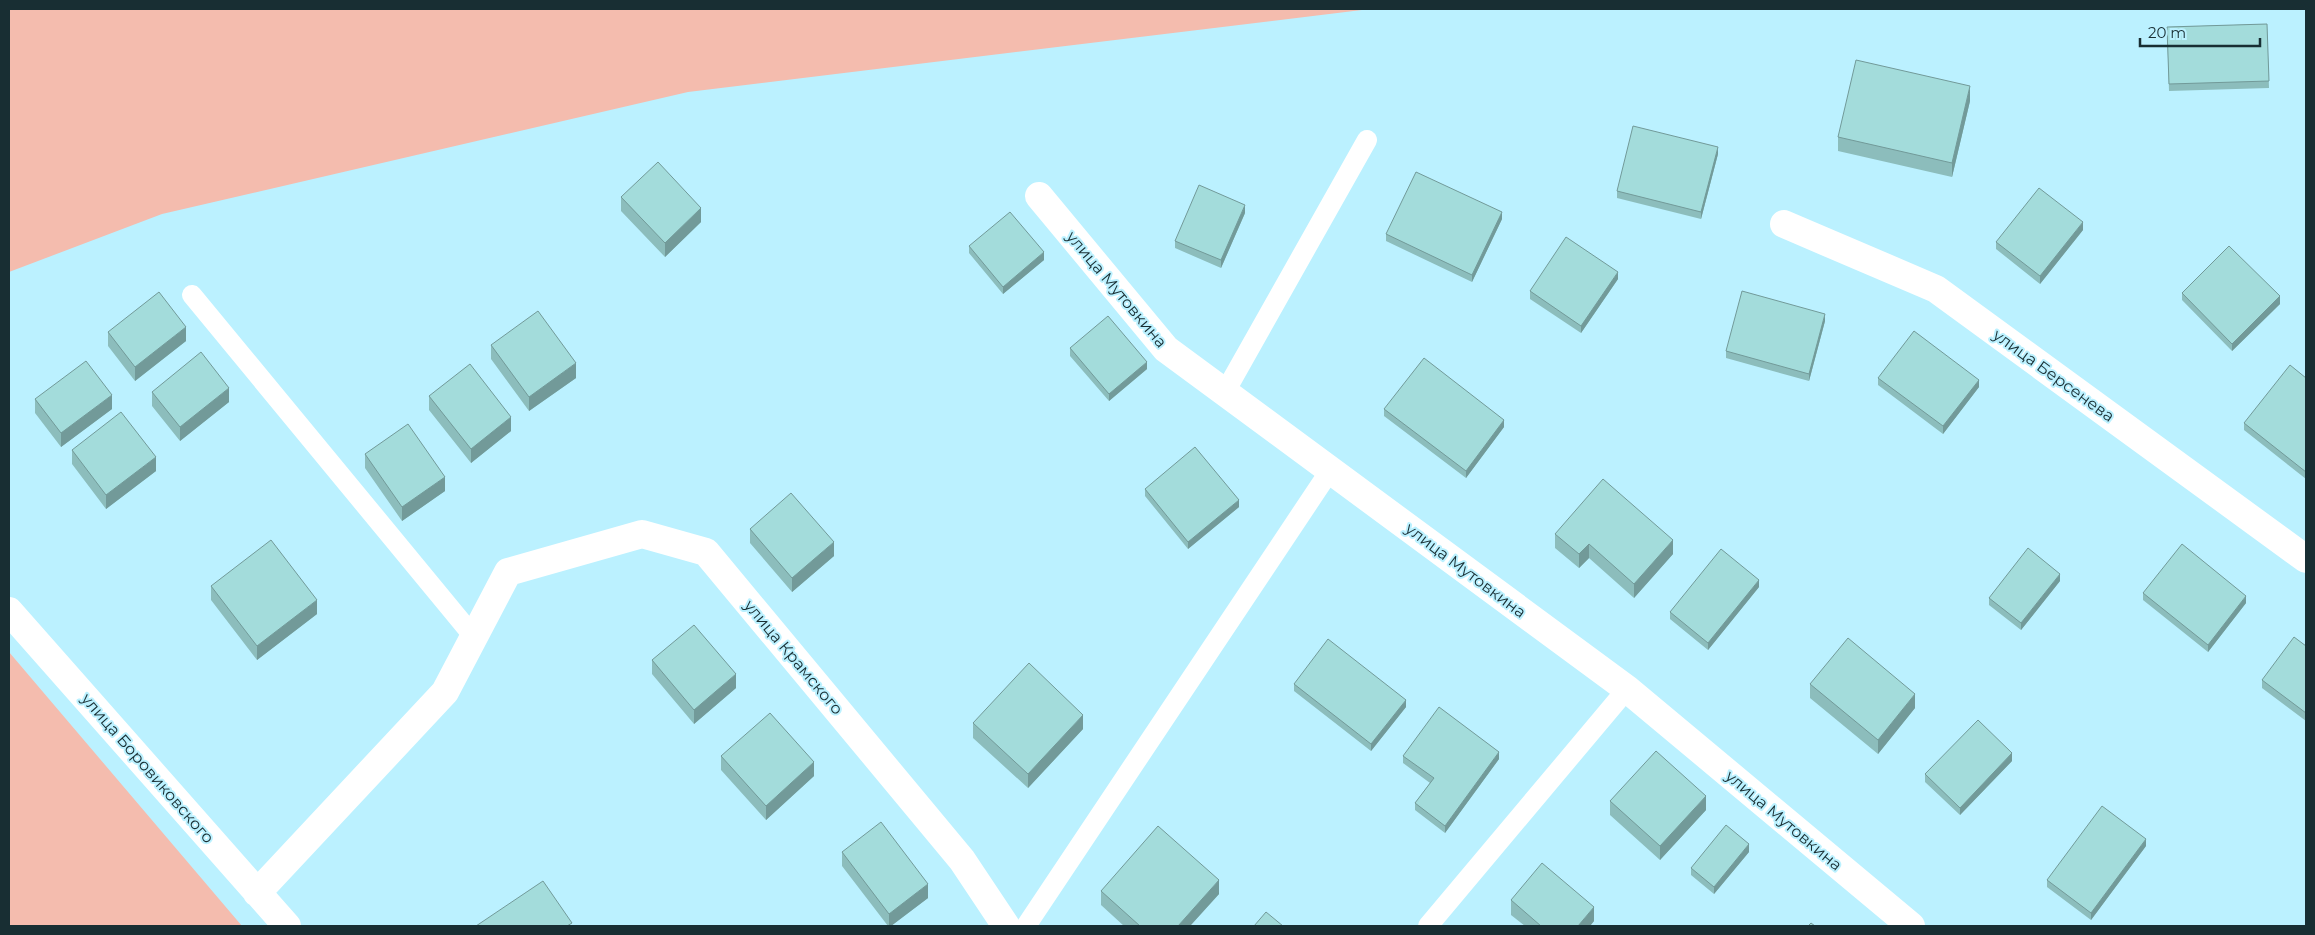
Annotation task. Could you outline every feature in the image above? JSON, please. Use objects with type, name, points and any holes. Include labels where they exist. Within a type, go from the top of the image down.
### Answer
[{"type":"street","name":"улица Мутовкина","points":[[1039,196],[1166,349],[1331,469],[1627,690],[1911,926]]},
{"type":"street","name":"улица Берсенева","points":[[1784,224],[1936,289],[2306,559]]},
{"type":"street","name":"улица Крамского","points":[[474,637],[508,572],[642,534],[706,552],[962,860],[1006,926]]},
{"type":"street","name":"улица Боровиковского","points":[[9,611],[286,926]]},
{"type":"street","points":[[257,893],[445,692],[474,637]]},
{"type":"lane","points":[[1225,392],[1367,140]]},
{"type":"lane","points":[[192,295],[474,637]]},
{"type":"lane","points":[[1026,926],[1331,469]]},
{"type":"lane","points":[[1428,926],[1627,690]]},
{"type":"shaded area","points":[[9,9],[1370,9],[688,92],[162,214],[9,272]]},
{"type":"shaded area","points":[[9,652],[242,926],[9,926]]},
{"type":"building","points":[[2267,24],[2269,81],[2169,84],[2167,27]]},
{"type":"building","points":[[1856,60],[1970,86],[1952,163],[1838,137]]},
{"type":"building","points":[[1633,126],[1718,147],[1701,212],[1617,191]]},
{"type":"building","points":[[658,162],[701,208],[665,243],[621,197]]},
{"type":"building","points":[[1416,172],[1502,212],[1472,275],[1386,234]]},
{"type":"building","points":[[1199,185],[1245,205],[1221,260],[1175,241]]},
{"type":"building","points":[[2039,188],[2083,222],[2040,276],[1996,242]]},
{"type":"building","points":[[1010,212],[1044,252],[1003,287],[969,246]]},
{"type":"building","points":[[1566,237],[1618,272],[1581,326],[1530,291]]},
{"type":"building","points":[[2229,246],[2280,296],[2232,344],[2182,293]]},
{"type":"building","points":[[1742,291],[1825,314],[1809,374],[1726,351]]},
{"type":"building","points":[[159,292],[186,327],[135,367],[108,332]]},
{"type":"building","points":[[538,311],[576,363],[529,397],[491,345]]},
{"type":"building","points":[[1108,316],[1147,362],[1109,394],[1070,348]]},
{"type":"building","points":[[1914,331],[1979,380],[1943,426],[1878,378]]},
{"type":"building","points":[[201,352],[229,388],[180,427],[152,392]]},
{"type":"building","points":[[1424,358],[1504,420],[1466,471],[1384,409]]},
{"type":"building","points":[[86,361],[112,395],[61,433],[35,399]]},
{"type":"building","points":[[470,364],[511,417],[471,449],[429,396]]},
{"type":"building","points":[[2290,365],[2306,378],[2306,472],[2244,423]]},
{"type":"building","points":[[121,412],[156,457],[106,495],[72,450]]},
{"type":"building","points":[[408,424],[445,477],[402,507],[365,454]]},
{"type":"building","points":[[1195,447],[1239,500],[1188,542],[1145,489]]},
{"type":"building","points":[[1603,479],[1673,540],[1634,584],[1589,544],[1579,554],[1555,534]]},
{"type":"building","points":[[791,493],[834,542],[792,578],[750,529]]},
{"type":"building","points":[[271,540],[317,600],[257,646],[211,586]]},
{"type":"building","points":[[2182,544],[2246,596],[2208,645],[2143,593]]},
{"type":"building","points":[[2028,548],[2060,574],[2021,623],[1989,598]]},
{"type":"building","points":[[1721,549],[1759,580],[1708,643],[1670,612]]},
{"type":"building","points":[[694,625],[736,674],[694,710],[652,660]]},
{"type":"building","points":[[2294,637],[2306,646],[2306,713],[2262,680]]},
{"type":"building","points":[[1848,638],[1915,694],[1878,740],[1810,684]]},
{"type":"building","points":[[1328,639],[1406,700],[1371,744],[1294,684]]},
{"type":"building","points":[[1029,663],[1083,715],[1028,774],[973,723]]},
{"type":"building","points":[[1439,707],[1499,752],[1445,826],[1415,803],[1434,778],[1403,756]]},
{"type":"building","points":[[770,713],[814,762],[766,806],[721,756]]},
{"type":"building","points":[[1978,720],[2012,753],[1960,808],[1925,774]]},
{"type":"building","points":[[1656,751],[1706,796],[1660,846],[1610,801]]},
{"type":"building","points":[[2102,806],[2146,839],[2091,913],[2047,880]]},
{"type":"building","points":[[881,822],[928,884],[889,914],[842,852]]},
{"type":"building","points":[[1726,825],[1749,844],[1714,887],[1691,868]]},
{"type":"building","points":[[1158,826],[1219,880],[1178,926],[1140,926],[1101,891]]},
{"type":"building","points":[[1542,863],[1594,907],[1578,926],[1541,926],[1511,900]]},
{"type":"building","points":[[543,881],[572,923],[567,926],[476,926]]},
{"type":"building","points":[[1266,912],[1283,926],[1254,926]]}]
